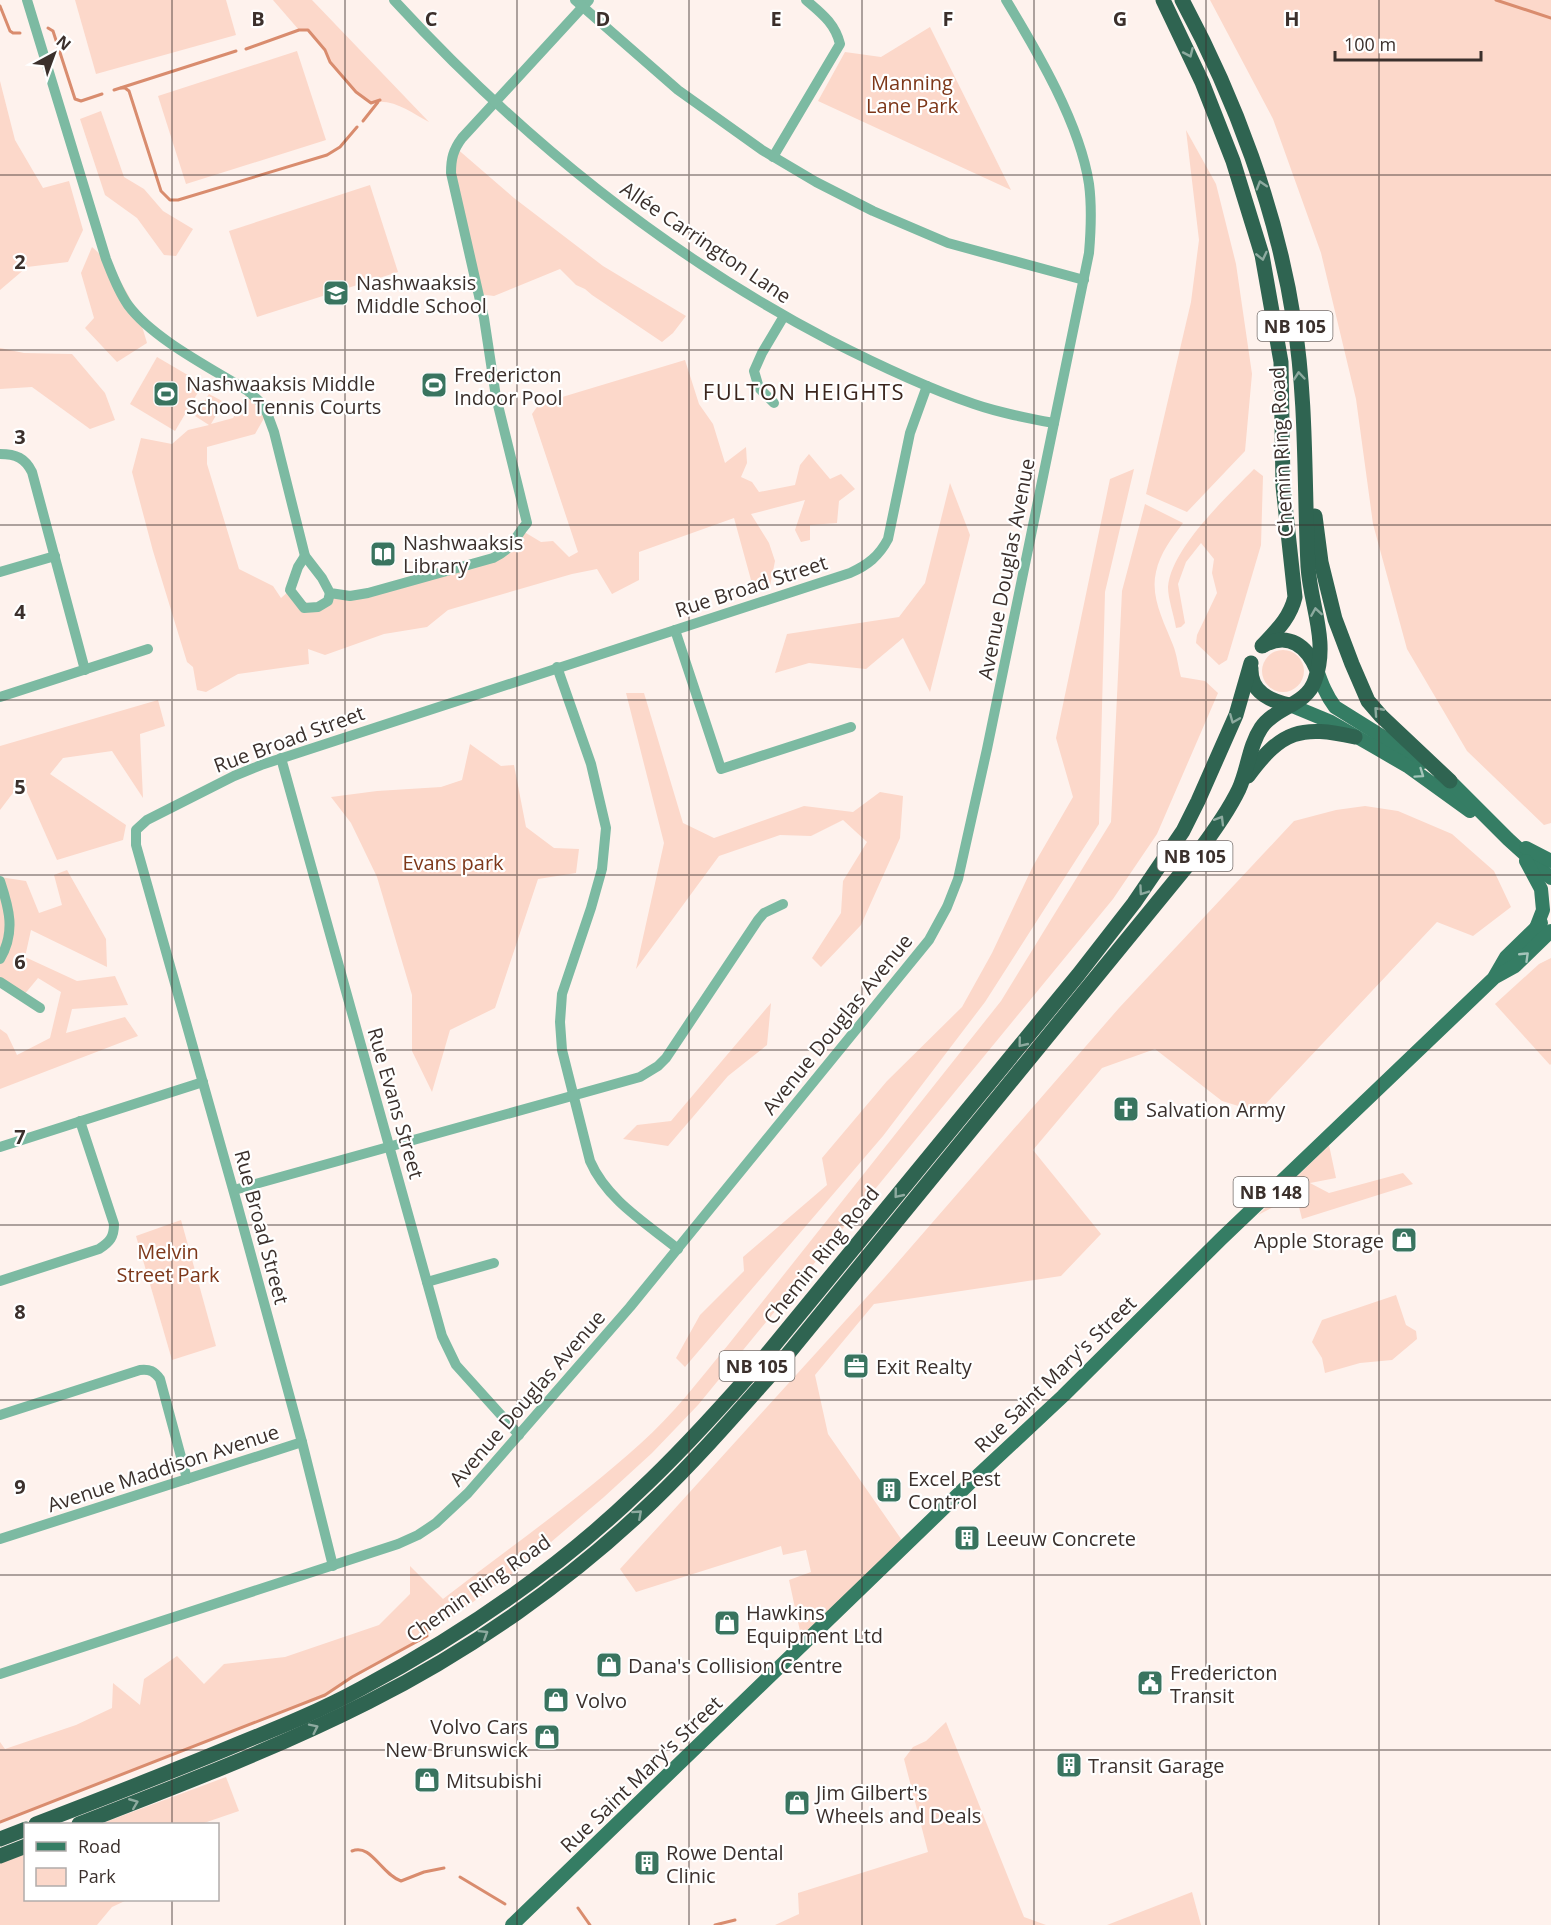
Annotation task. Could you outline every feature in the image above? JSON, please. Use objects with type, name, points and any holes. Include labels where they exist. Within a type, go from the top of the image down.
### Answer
[{"type":"highway","name":"Chemin Ring Road","points":[[1163,0],[1202,82],[1249,208],[1262,255],[1281,362],[1283,486],[1295,597],[1292,610],[1285,621],[1262,646]]},
{"type":"highway","name":"Chemin Ring Road","points":[[1182,0],[1225,90],[1262,188],[1281,254],[1294,322],[1302,406],[1308,571],[1321,648],[1317,670]]},
{"type":"highway","points":[[1302,406],[1321,562],[1335,618],[1352,664],[1368,701],[1450,781]]},
{"type":"highway","points":[[1271,641],[1291,641],[1309,653],[1317,670],[1306,695],[1290,705],[1272,701],[1259,691],[1252,682],[1251,663],[1262,646],[1271,641]]},
{"type":"highway","name":"Chemin Ring Road","points":[[39,1823],[275,1729],[360,1689],[425,1652],[500,1604],[589,1536],[637,1493],[697,1434],[753,1371],[1078,975],[1134,903],[1183,831],[1198,801],[1236,715],[1251,663]]},
{"type":"highway","name":"Chemin Ring Road","points":[[83,1823],[291,1740],[438,1664],[505,1621],[595,1553],[653,1501],[716,1437],[774,1371],[1197,855],[1239,788],[1261,729],[1273,715],[1290,705]]},
{"type":"highway","points":[[1239,788],[1276,743],[1295,734],[1314,730],[1355,737]]},
{"type":"highway","points":[[0,1839],[24,1830]]},
{"type":"highway","points":[[0,1856],[24,1847]]},
{"type":"main road","points":[[1317,670],[1322,687],[1335,707],[1450,781],[1551,878]]},
{"type":"main road","points":[[1290,705],[1331,722],[1409,767],[1508,839],[1551,861]]},
{"type":"main road","points":[[1508,839],[1531,868],[1541,889],[1546,932]]},
{"type":"main road","name":"Rue Saint Mary's Street","points":[[512,1925],[973,1480],[1074,1386],[1221,1239],[1495,977],[1506,957],[1546,932],[1551,913]]},
{"type":"street","points":[[27,0],[106,259],[118,286],[128,304],[156,334],[248,392],[260,402],[274,432],[305,556],[330,592],[328,601],[318,607],[304,608],[290,590],[298,567],[305,556]]},
{"type":"street","name":"Allée Carrington Lane","points":[[394,0],[448,58],[604,195],[644,226],[729,283],[784,316],[856,354],[927,386],[1015,416],[1054,423]]},
{"type":"street","points":[[773,157],[840,44],[837,31],[830,21],[806,0]]},
{"type":"street","name":"Avenue Douglas Avenue","points":[[0,1674],[398,1544],[436,1523],[468,1493],[630,1307],[929,940],[947,907],[958,879],[980,782],[1084,280],[1092,220],[1089,183],[1081,151],[1050,77],[1006,0]]},
{"type":"street","points":[[330,592],[350,596],[369,593],[493,558],[505,552],[513,544],[527,523],[496,397],[484,318],[451,173],[451,159],[455,147],[582,2],[678,90],[773,157],[873,211],[948,243],[1084,280]]},
{"type":"street","points":[[774,403],[759,388],[754,371],[784,316]]},
{"type":"street","name":"Rue Broad Street","points":[[333,1566],[234,1190],[136,845],[136,830],[147,820],[197,794],[243,772],[281,758],[850,573],[874,559],[888,538],[910,434],[927,386]]},
{"type":"street","points":[[0,454],[19,457],[27,463],[32,472],[85,669]]},
{"type":"street","points":[[0,572],[55,556]]},
{"type":"street","points":[[675,630],[721,769],[851,727]]},
{"type":"street","points":[[0,697],[148,649]]},
{"type":"street","points":[[557,668],[591,764],[606,828],[602,869],[562,994],[560,1022],[562,1050],[590,1161],[603,1185],[678,1249]]},
{"type":"street","name":"Rue Evans Street","points":[[281,758],[442,1336],[456,1365],[519,1436]]},
{"type":"street","points":[[0,880],[9,907],[11,923],[9,938],[0,959]]},
{"type":"street","points":[[234,1190],[640,1077],[658,1066],[673,1048],[758,920],[764,914],[783,904]]},
{"type":"street","points":[[0,982],[40,1008]]},
{"type":"street","points":[[0,1147],[203,1082]]},
{"type":"street","points":[[0,1281],[99,1249],[108,1244],[114,1234],[114,1224],[80,1121]]},
{"type":"street","points":[[428,1282],[494,1263]]},
{"type":"street","points":[[0,1414],[148,1369],[155,1372],[160,1379],[187,1479]]},
{"type":"street","name":"Avenue Maddison Avenue","points":[[0,1539],[302,1442]]},
{"type":"green space","points":[[75,0],[226,0],[236,35],[96,74]]},
{"type":"green space","points":[[273,0],[312,0],[429,122],[394,104],[371,103],[356,92],[330,62],[325,50],[308,31],[299,30]]},
{"type":"green space","points":[[1210,0],[1551,0],[1551,823],[1544,825],[1467,751],[1407,649],[1373,524],[1356,399],[1321,253],[1273,119]]},
{"type":"green space","name":"Manning Lane Park","points":[[930,27],[1011,190],[818,101],[845,52],[881,57]]},
{"type":"green space","points":[[297,51],[326,140],[186,184],[158,96]]},
{"type":"green space","points":[[0,81],[15,140],[43,188],[69,181],[83,230],[68,262],[27,267],[0,290]]},
{"type":"green space","points":[[101,111],[124,177],[144,189],[163,211],[193,229],[176,256],[164,255],[137,218],[105,195],[80,119]]},
{"type":"green space","points":[[1186,130],[1216,184],[1236,264],[1252,374],[1245,451],[1187,512],[1146,494],[1191,302],[1199,240]]},
{"type":"green space","points":[[455,147],[514,198],[603,266],[686,316],[673,333],[662,342],[576,285],[560,269],[494,296],[479,294],[451,173]]},
{"type":"green space","points":[[370,185],[398,272],[257,317],[229,231]]},
{"type":"green space","points":[[92,247],[102,256],[126,291],[139,318],[147,343],[117,362],[85,328],[94,318],[81,273]]},
{"type":"green space","points":[[0,348],[24,353],[72,354],[105,393],[115,420],[90,429],[32,387],[0,389]]},
{"type":"green space","name":"Nashwaaksis Middle School Tennis Courts","points":[[157,357],[203,384],[175,431],[130,404]]},
{"type":"green space","points":[[685,360],[699,404],[713,424],[725,463],[746,447],[747,463],[741,477],[752,482],[759,492],[795,485],[800,465],[809,454],[830,479],[841,474],[855,489],[839,501],[837,523],[810,525],[810,540],[801,542],[795,530],[805,500],[751,514],[769,543],[775,561],[770,586],[754,591],[734,518],[639,552],[639,580],[612,594],[597,569],[572,574],[448,610],[427,627],[384,634],[325,655],[308,649],[309,664],[238,674],[206,692],[197,690],[193,667],[187,662],[132,472],[141,438],[172,444],[188,430],[209,425],[195,416],[209,394],[224,402],[211,424],[233,418],[248,391],[267,413],[255,434],[207,447],[207,464],[239,569],[273,586],[281,598],[290,590],[295,598],[318,607],[330,593],[350,596],[493,558],[521,530],[541,542],[553,541],[569,557],[578,552],[532,414],[539,404]]},
{"type":"green space","points":[[1134,469],[1105,592],[1099,824],[985,1002],[883,1136],[685,1367],[676,1358],[700,1315],[744,1271],[743,1257],[827,1185],[822,1158],[887,1081],[962,1007],[992,953],[1033,866],[1073,797],[1056,738],[1110,479]]},
{"type":"green space","points":[[1254,469],[1263,476],[1261,545],[1227,660],[1219,665],[1196,643],[1197,635],[1217,593],[1212,573],[1214,559],[1201,543],[1186,562],[1178,584],[1185,623],[1181,627],[1176,628],[1168,587],[1171,572],[1179,556],[1202,523]]},
{"type":"green space","points":[[950,483],[970,535],[930,692],[903,638],[866,669],[809,663],[775,673],[787,634],[899,617],[925,583]]},
{"type":"green space","points":[[1145,504],[1183,523],[1163,552],[1155,581],[1156,600],[1174,649],[1181,677],[1205,681],[1218,693],[1157,834],[1113,899],[698,1405],[652,1453],[604,1497],[524,1565],[433,1631],[325,1695],[0,1822],[0,1742],[5,1749],[76,1725],[112,1708],[113,1683],[140,1705],[144,1679],[177,1656],[204,1684],[224,1664],[285,1657],[379,1625],[410,1594],[410,1566],[443,1599],[616,1465],[652,1433],[686,1396],[1001,1001],[1111,822],[1122,591]]},
{"type":"green space","points":[[1283,650],[1298,656],[1304,671],[1298,686],[1283,692],[1268,686],[1262,671],[1268,656]]},
{"type":"green space","points":[[626,693],[644,693],[683,823],[714,838],[804,806],[853,812],[880,792],[903,796],[900,838],[861,925],[821,967],[812,958],[841,913],[843,881],[867,842],[843,820],[811,836],[780,835],[719,856],[636,969],[664,843]]},
{"type":"green space","points":[[158,700],[165,726],[140,734],[143,798],[112,751],[63,758],[50,774],[126,825],[123,840],[57,860],[22,781],[0,810],[0,746]]},
{"type":"green space","name":"Evans park","points":[[470,744],[501,766],[514,765],[526,827],[554,848],[579,849],[576,873],[538,879],[495,1008],[450,1030],[432,1092],[412,1051],[412,995],[377,877],[351,823],[331,797],[377,791],[441,787],[462,780]]},
{"type":"green space","points":[[1365,806],[1398,811],[1452,834],[1494,871],[1511,907],[1473,936],[1437,922],[1258,1112],[1222,1101],[1155,1049],[1102,1068],[1033,1150],[1101,1234],[1061,1276],[874,1304],[815,1375],[828,1434],[906,1546],[803,1645],[789,1580],[811,1572],[806,1550],[783,1555],[781,1546],[636,1592],[620,1569],[885,1277],[1119,1008],[1294,821],[1336,810]]},
{"type":"green space","points":[[67,870],[106,939],[107,967],[31,930],[25,957],[77,981],[115,976],[128,1005],[72,1009],[66,1033],[125,1017],[138,1036],[0,1089],[0,1029],[7,1034],[17,1055],[50,1038],[61,992],[38,978],[23,996],[0,982],[0,877],[26,881],[39,913],[62,905],[54,875]]},
{"type":"green space","points":[[1551,958],[1550,1065],[1495,1004],[1539,964]]},
{"type":"green space","points":[[771,1003],[767,1045],[728,1076],[668,1146],[623,1139],[637,1125],[671,1121]]},
{"type":"green space","points":[[1329,1145],[1336,1178],[1310,1183],[1329,1193],[1403,1173],[1413,1184],[1302,1219],[1296,1195],[1258,1215]]},
{"type":"green space","name":"Melvin Street Park","points":[[181,1220],[216,1346],[172,1360],[136,1236]]},
{"type":"green space","points":[[1396,1295],[1406,1325],[1416,1331],[1417,1339],[1392,1360],[1360,1363],[1325,1373],[1322,1358],[1312,1342],[1322,1320]]},
{"type":"green space","points":[[946,1722],[1024,1917],[1046,1925],[775,1925],[799,1914],[798,1893],[928,1852],[904,1759],[913,1747],[926,1741]]},
{"type":"green space","points":[[226,1777],[239,1811],[204,1823],[103,1823]]},
{"type":"green space","points":[[24,1853],[24,1901],[125,1901],[112,1907],[97,1925],[0,1925],[0,1863]]},
{"type":"green space","points":[[1192,1892],[1201,1925],[1107,1925]]},
{"type":"waterway","points":[[1496,0],[1551,18]]},
{"type":"waterway","points":[[0,6],[10,31],[20,33]]},
{"type":"waterway","points":[[48,28],[53,31],[75,99],[81,101],[102,94]]},
{"type":"waterway","points":[[246,49],[299,30],[308,30],[325,50],[330,62],[356,92],[371,103],[380,100]]},
{"type":"waterway","points":[[114,90],[236,51]]},
{"type":"waterway","points":[[121,88],[129,91],[161,191],[170,200],[178,200],[327,155],[340,147],[357,127]]},
{"type":"waterway","points":[[363,121],[378,102]]},
{"type":"waterway","points":[[0,1822],[325,1695],[352,1677],[427,1636],[424,1622]]},
{"type":"waterway","points":[[352,1851],[365,1851],[401,1881],[424,1872],[444,1868]]},
{"type":"waterway","points":[[460,1877],[505,1904]]},
{"type":"waterway","points":[[578,1908],[590,1925]]},
{"type":"waterway","points":[[715,1925],[735,1920]]},
{"type":"place","name":"Nashwaaksis Middle School","points":[[336,293]]},
{"type":"place","name":"Fredericton Indoor Pool","points":[[434,385]]},
{"type":"place","name":"Nashwaaksis Middle School Tennis Courts","points":[[166,394]]},
{"type":"place","name":"Nashwaaksis Library","points":[[383,554]]},
{"type":"place","name":"Salvation Army","points":[[1126,1109]]},
{"type":"place","name":"Apple Storage","points":[[1404,1240]]},
{"type":"place","name":"Exit Realty","points":[[856,1366]]},
{"type":"place","name":"Excel Pest Control","points":[[889,1490]]},
{"type":"place","name":"Leeuw Concrete","points":[[967,1538]]},
{"type":"place","name":"Hawkins Equipment Ltd","points":[[727,1623]]},
{"type":"place","name":"Dana's Collision Centre","points":[[609,1665]]},
{"type":"place","name":"Fredericton Transit","points":[[1150,1683]]},
{"type":"place","name":"Volvo","points":[[556,1700]]},
{"type":"place","name":"Volvo Cars New Brunswick","points":[[547,1737]]},
{"type":"place","name":"Transit Garage","points":[[1069,1765]]},
{"type":"place","name":"Mitsubishi","points":[[427,1780]]},
{"type":"place","name":"Jim Gilbert's Wheels and Deals","points":[[797,1803]]},
{"type":"place","name":"Rowe Dental Clinic","points":[[647,1863]]},
{"type":"district","name":"FULTON HEIGHTS","points":[[804,391]]}]
